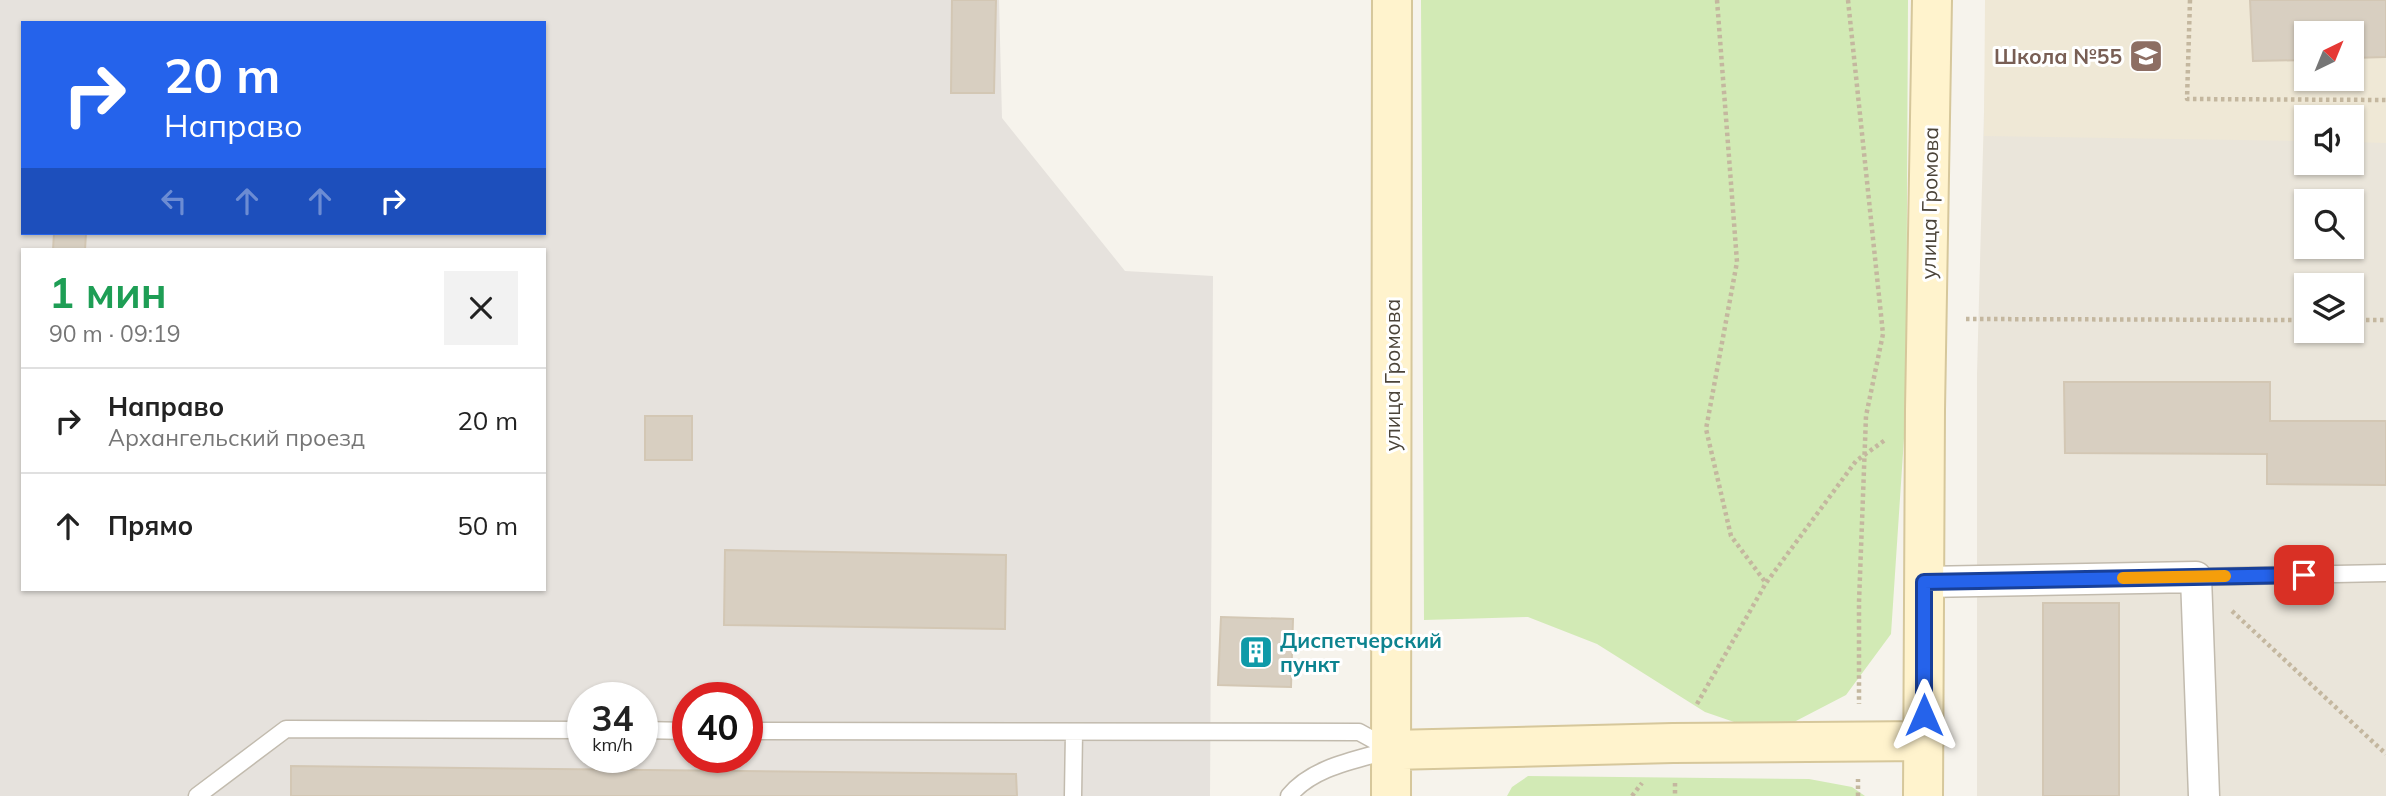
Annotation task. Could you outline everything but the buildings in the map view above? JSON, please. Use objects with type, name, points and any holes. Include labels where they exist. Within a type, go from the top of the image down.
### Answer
[{"type":"street","name":"улица Громова","points":[[1391,796],[1392,0]]},
{"type":"street","name":"улица Громова","points":[[1923,796],[1925,410],[1932,0]]},
{"type":"street","points":[[1924,582],[2196,577],[2204,796]]},
{"type":"street","points":[[1392,750],[1673,743],[1924,741]]},
{"type":"lane","points":[[2196,577],[2386,573]]},
{"type":"lane","points":[[197,796],[286,729],[567,730]]},
{"type":"lane","points":[[763,731],[1359,732],[1392,750]]},
{"type":"lane","points":[[1073,796],[1074,732]]},
{"type":"lane","points":[[1289,796],[1295,788],[1314,775],[1392,750]]},
{"type":"path","points":[[1717,0],[1737,262],[1706,429],[1731,536],[1766,583]]},
{"type":"path","points":[[1848,0],[1883,334],[1866,415],[1859,602],[1858,796]]},
{"type":"path","points":[[2190,0],[2188,99],[2386,100]]},
{"type":"path","points":[[1961,319],[2294,320]]},
{"type":"path","points":[[2364,320],[2386,320]]},
{"type":"path","points":[[1632,796],[1673,743],[1712,681],[1766,583],[1856,461],[1925,410]]},
{"type":"path","points":[[2196,577],[2386,754]]},
{"type":"shaded area","points":[[0,0],[999,0],[1002,118],[1125,271],[1213,276],[1210,796],[0,796]]},
{"type":"shaded area","name":"Школа №55","points":[[1985,0],[2386,0],[2386,143],[2364,142],[2364,105],[2294,105],[2294,141],[1984,136]]},
{"type":"shaded area","points":[[1987,0],[2386,0],[2386,796],[1977,796],[1977,374]]},
{"type":"green space","points":[[1421,0],[1908,0],[1906,408],[1891,634],[1846,695],[1794,722],[1737,723],[1705,712],[1597,644],[1528,617],[1424,620]]},
{"type":"green space","points":[[1528,776],[1809,779],[1852,787],[1865,796],[1507,796],[1512,787]]},
{"type":"slow traffic","points":[[2123,578],[2225,576]]},
{"type":"place","name":"Школа №55","points":[[2146,56]]},
{"type":"place","name":"Диспетчерский пункт","points":[[1256,652]]},
{"type":"route","points":[[1924,715],[1924,582],[2304,575]]}]
